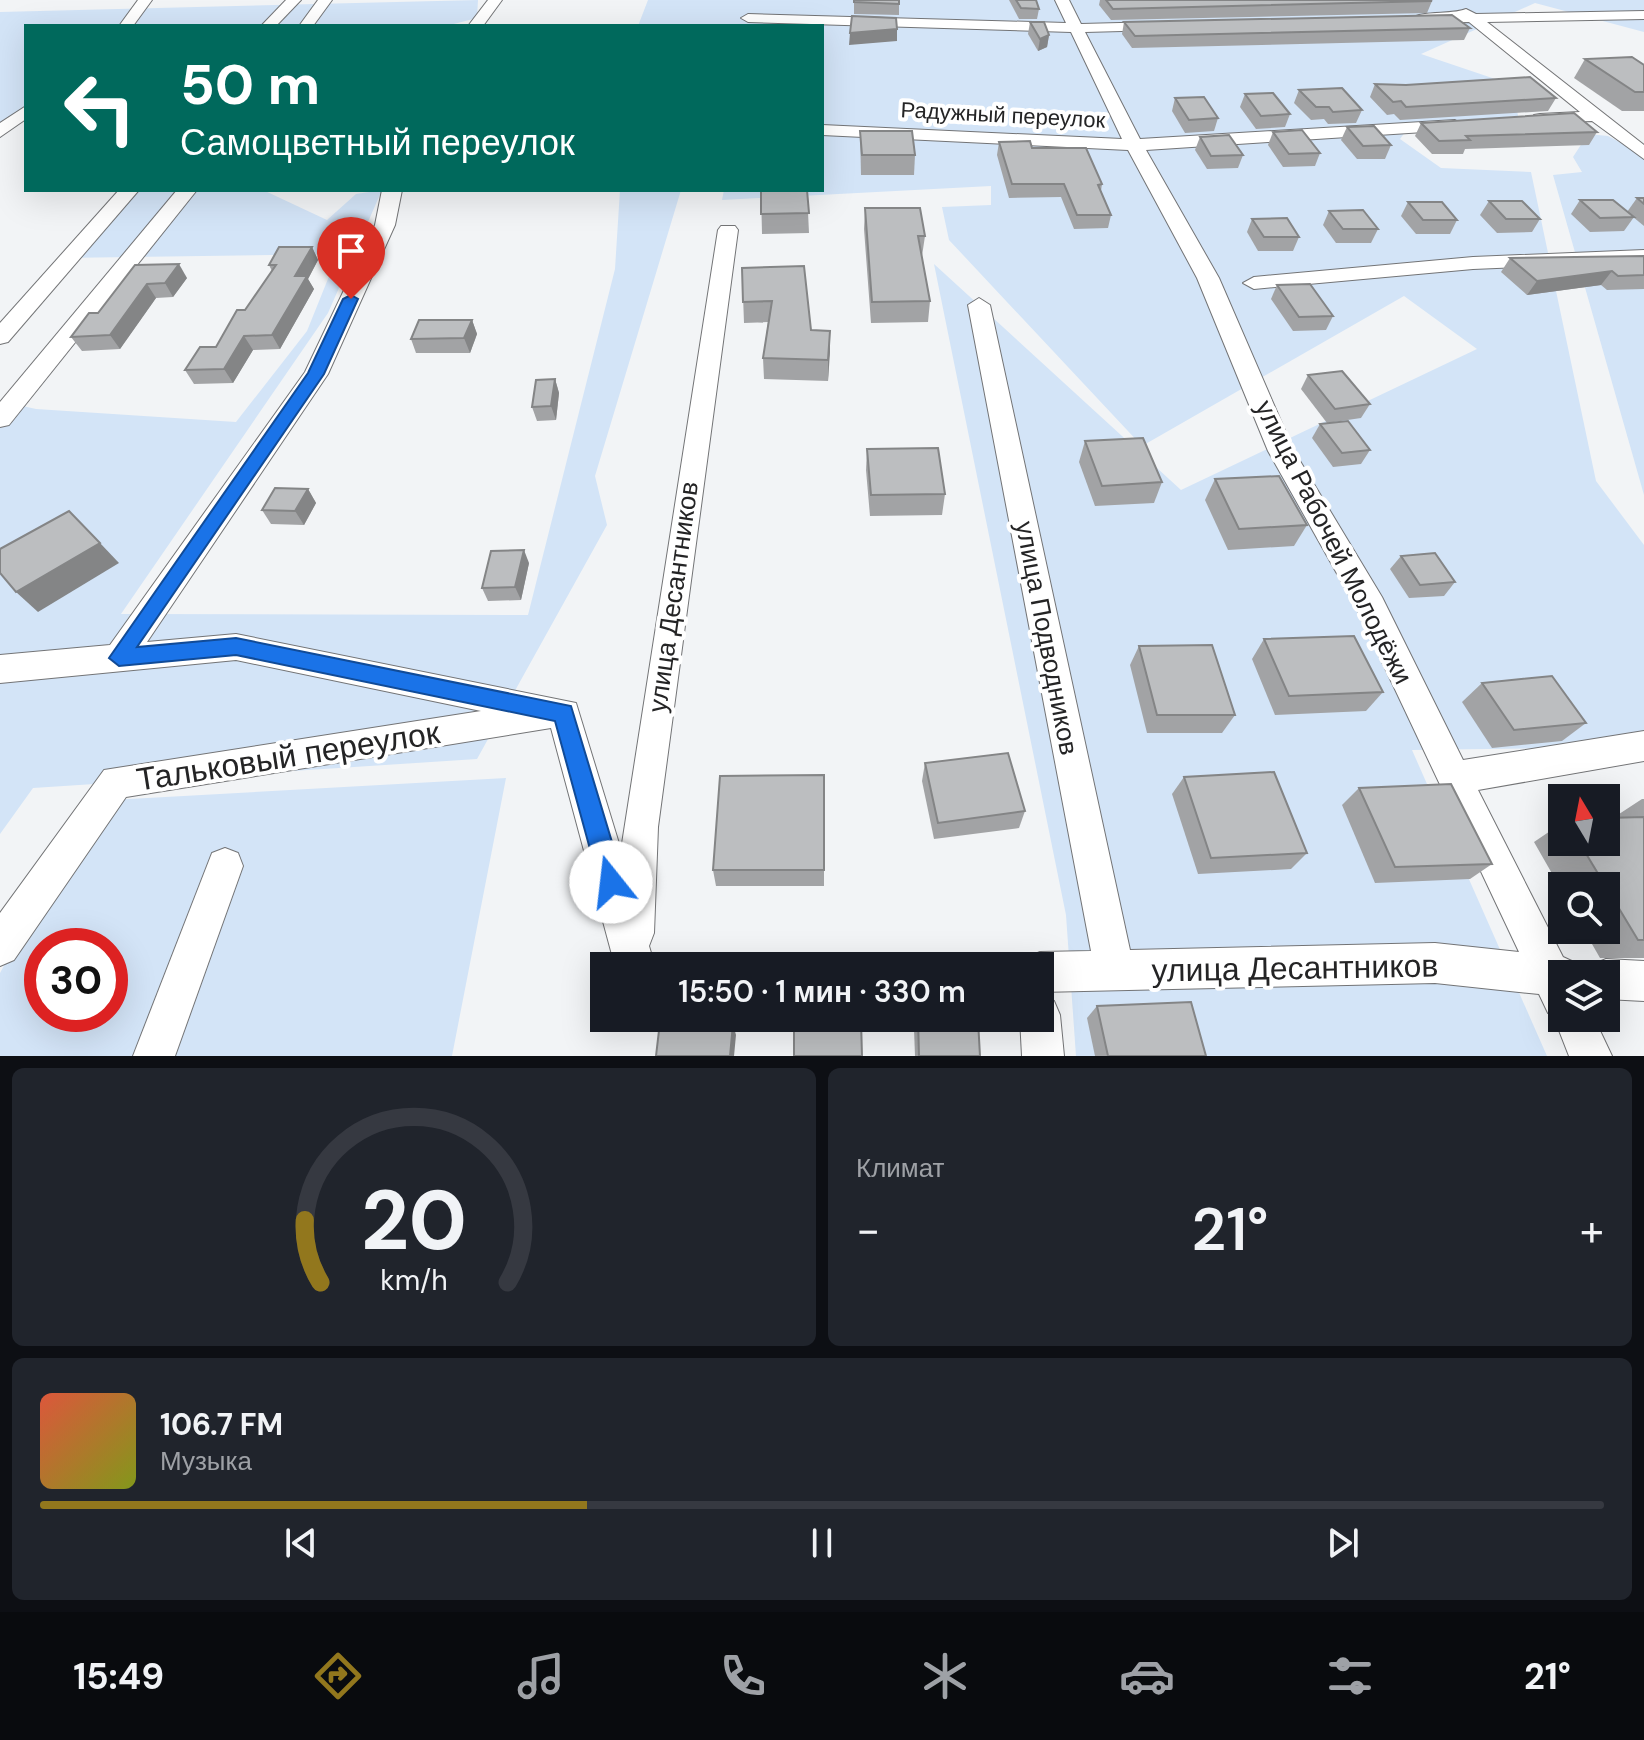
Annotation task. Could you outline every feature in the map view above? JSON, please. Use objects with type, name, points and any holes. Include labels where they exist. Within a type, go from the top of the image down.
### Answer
[{"type":"street","points":[[127,24],[145,0]]},
{"type":"street","points":[[270,24],[294,0]]},
{"type":"street","points":[[307,24],[325,0]]},
{"type":"street","points":[[477,24],[495,0]]},
{"type":"street","name":"улица Рабочей Молодёжи","points":[[1062,0],[1134,145],[1208,278],[1281,451],[1371,606],[1453,778],[1548,964]]},
{"type":"street","points":[[1451,0],[1644,154]]},
{"type":"street","points":[[1408,19],[1644,15]]},
{"type":"street","points":[[748,18],[1078,28],[1172,26]]},
{"type":"street","points":[[0,132],[24,113]]},
{"type":"street","points":[[1516,121],[1595,116]]},
{"type":"street","name":"Радужный переулок","points":[[824,130],[1134,145],[1468,124]]},
{"type":"street","points":[[0,337],[127,192]]},
{"type":"street","points":[[0,419],[185,192]]},
{"type":"street","points":[[119,658],[316,374],[385,225],[392,192]]},
{"type":"street","name":"улица Десантников","points":[[636,952],[640,827],[728,230]]},
{"type":"street","points":[[1254,283],[1473,263],[1644,256]]},
{"type":"street","name":"улица Подводников","points":[[979,305],[1114,970]]},
{"type":"street","points":[[0,669],[236,647],[564,713],[632,952]]},
{"type":"street","name":"Тальковый переулок","points":[[0,946],[116,782],[564,713]]},
{"type":"street","points":[[1453,778],[1644,746]]},
{"type":"street","points":[[154,1056],[225,866]]},
{"type":"street","name":"улица Десантников","points":[[1054,972],[1435,963],[1548,982]]},
{"type":"street","points":[[1620,980],[1644,981]]},
{"type":"street","points":[[1041,1032],[1043,1056]]},
{"type":"street","points":[[1579,1032],[1591,1056]]},
{"type":"shaded area","points":[[478,0],[477,18],[454,24],[24,24],[24,112],[0,131],[0,12]]},
{"type":"shaded area","points":[[648,0],[1644,0],[1644,32],[1535,3],[1421,54],[1513,85],[1518,116],[1411,124],[1400,139],[1441,168],[1531,172],[1596,481],[1644,545],[1644,747],[1412,750],[1547,1056],[1076,1056],[1066,915],[934,264],[1181,490],[1477,349],[1404,296],[1142,446],[949,240],[942,207],[991,205],[991,186],[722,200],[724,192],[824,192],[824,24],[639,24]]},
{"type":"shaded area","points":[[1588,134],[1608,136],[1644,155],[1644,495],[1553,175],[1582,172],[1573,157]]},
{"type":"shaded area","points":[[118,192],[267,192],[327,220],[356,194],[381,192],[328,313],[121,614],[528,615],[615,269],[620,192],[680,192],[595,476],[607,525],[477,759],[33,788],[0,834],[0,401],[36,409],[236,422],[307,331],[338,254],[61,258]]},
{"type":"shaded area","points":[[506,778],[452,1056],[0,1056],[0,973],[24,929],[24,1032],[128,1032],[128,928],[24,928],[93,801]]},
{"type":"building","points":[[899,0],[899,4],[854,2]]},
{"type":"building","points":[[1016,0],[1036,0],[1039,9],[1021,8]]},
{"type":"building","points":[[1106,0],[1430,0],[1432,1],[1113,9]]},
{"type":"building","points":[[1452,15],[1470,28],[1135,36],[1124,22]]},
{"type":"building","points":[[852,16],[896,18],[897,29],[850,33]]},
{"type":"building","points":[[1030,22],[1044,22],[1049,35],[1040,39]]},
{"type":"building","points":[[1632,57],[1644,65],[1644,92],[1635,92],[1585,59]]},
{"type":"building","points":[[1530,77],[1556,98],[1406,107],[1401,101],[1393,102],[1375,84],[1406,85]]},
{"type":"building","points":[[1342,88],[1362,110],[1333,112],[1329,107],[1316,107],[1299,90]]},
{"type":"building","points":[[1273,93],[1290,114],[1261,116],[1245,94]]},
{"type":"building","points":[[1204,97],[1218,118],[1189,120],[1175,98]]},
{"type":"building","points":[[1574,113],[1597,132],[1466,136],[1470,140],[1439,141],[1421,123]]},
{"type":"building","points":[[1374,126],[1391,145],[1363,146],[1347,127]]},
{"type":"building","points":[[1302,130],[1320,153],[1289,154],[1273,132]]},
{"type":"building","points":[[860,131],[912,131],[915,155],[862,155]]},
{"type":"building","points":[[1229,135],[1243,155],[1211,156],[1200,137]]},
{"type":"building","points":[[1030,141],[1032,148],[1086,148],[1102,184],[1098,185],[1111,215],[1077,215],[1064,184],[1012,184],[999,142]]},
{"type":"building","points":[[761,192],[807,192],[809,213],[761,214]]},
{"type":"building","points":[[1580,200],[1613,200],[1634,217],[1600,218]]},
{"type":"building","points":[[1489,201],[1522,201],[1540,219],[1506,219]]},
{"type":"building","points":[[1408,202],[1442,202],[1457,220],[1423,220]]},
{"type":"building","points":[[865,208],[920,208],[925,236],[918,236],[930,301],[872,302]]},
{"type":"building","points":[[1363,210],[1378,229],[1343,229],[1329,211]]},
{"type":"building","points":[[1287,218],[1299,237],[1264,237],[1252,219]]},
{"type":"building","points":[[279,247],[312,247],[295,276],[307,276],[272,335],[244,336],[224,369],[185,370],[200,347],[216,347],[237,310],[245,310],[276,265],[269,265]]},
{"type":"building","points":[[1644,256],[1644,275],[1618,276],[1612,271],[1537,281],[1510,258]]},
{"type":"building","points":[[179,264],[165,283],[147,284],[110,335],[71,337],[89,313],[98,313],[135,265]]},
{"type":"building","points":[[804,266],[811,330],[830,331],[828,360],[763,358],[772,301],[743,302],[742,268]]},
{"type":"building","points":[[1310,284],[1333,316],[1299,317],[1277,285]]},
{"type":"building","points":[[419,320],[472,320],[464,338],[411,339]]},
{"type":"building","points":[[1342,371],[1370,404],[1335,409],[1308,375]]},
{"type":"building","points":[[555,379],[551,406],[532,407],[536,380]]},
{"type":"building","points":[[1348,421],[1370,450],[1342,453],[1320,424]]},
{"type":"building","points":[[1143,438],[1162,482],[1102,486],[1085,441]]},
{"type":"building","points":[[938,448],[945,494],[871,495],[867,449]]},
{"type":"building","points":[[1279,476],[1307,525],[1239,529],[1215,479]]},
{"type":"building","points":[[275,488],[308,489],[295,511],[262,510]]},
{"type":"building","points":[[69,511],[100,543],[16,592],[0,573],[0,549]]},
{"type":"building","points":[[524,550],[515,587],[482,588],[491,551]]},
{"type":"building","points":[[1435,553],[1455,582],[1420,585],[1401,556]]},
{"type":"building","points":[[1354,636],[1383,692],[1289,696],[1264,639]]},
{"type":"building","points":[[1212,645],[1235,715],[1157,715],[1139,646]]},
{"type":"building","points":[[1552,676],[1586,723],[1514,730],[1482,683]]},
{"type":"building","points":[[1008,753],[1025,811],[938,823],[925,763]]},
{"type":"building","points":[[1274,772],[1307,853],[1211,858],[1184,777]]},
{"type":"building","points":[[824,775],[824,870],[713,870],[720,776]]},
{"type":"building","points":[[1451,784],[1492,864],[1395,867],[1359,788]]},
{"type":"building","points":[[1644,817],[1644,940],[1638,940],[1620,910],[1620,872],[1597,872],[1587,856],[1620,856],[1620,818]]},
{"type":"building","points":[[1191,1002],[1206,1056],[1108,1056],[1097,1006]]},
{"type":"building","points":[[659,1032],[732,1032],[730,1056],[656,1056]]},
{"type":"building","points":[[794,1032],[861,1032],[862,1056],[794,1056]]},
{"type":"building","points":[[918,1032],[979,1032],[980,1056],[919,1056]]},
{"type":"route","points":[[351,299],[316,374],[119,658],[236,647],[564,713],[611,882]]}]
